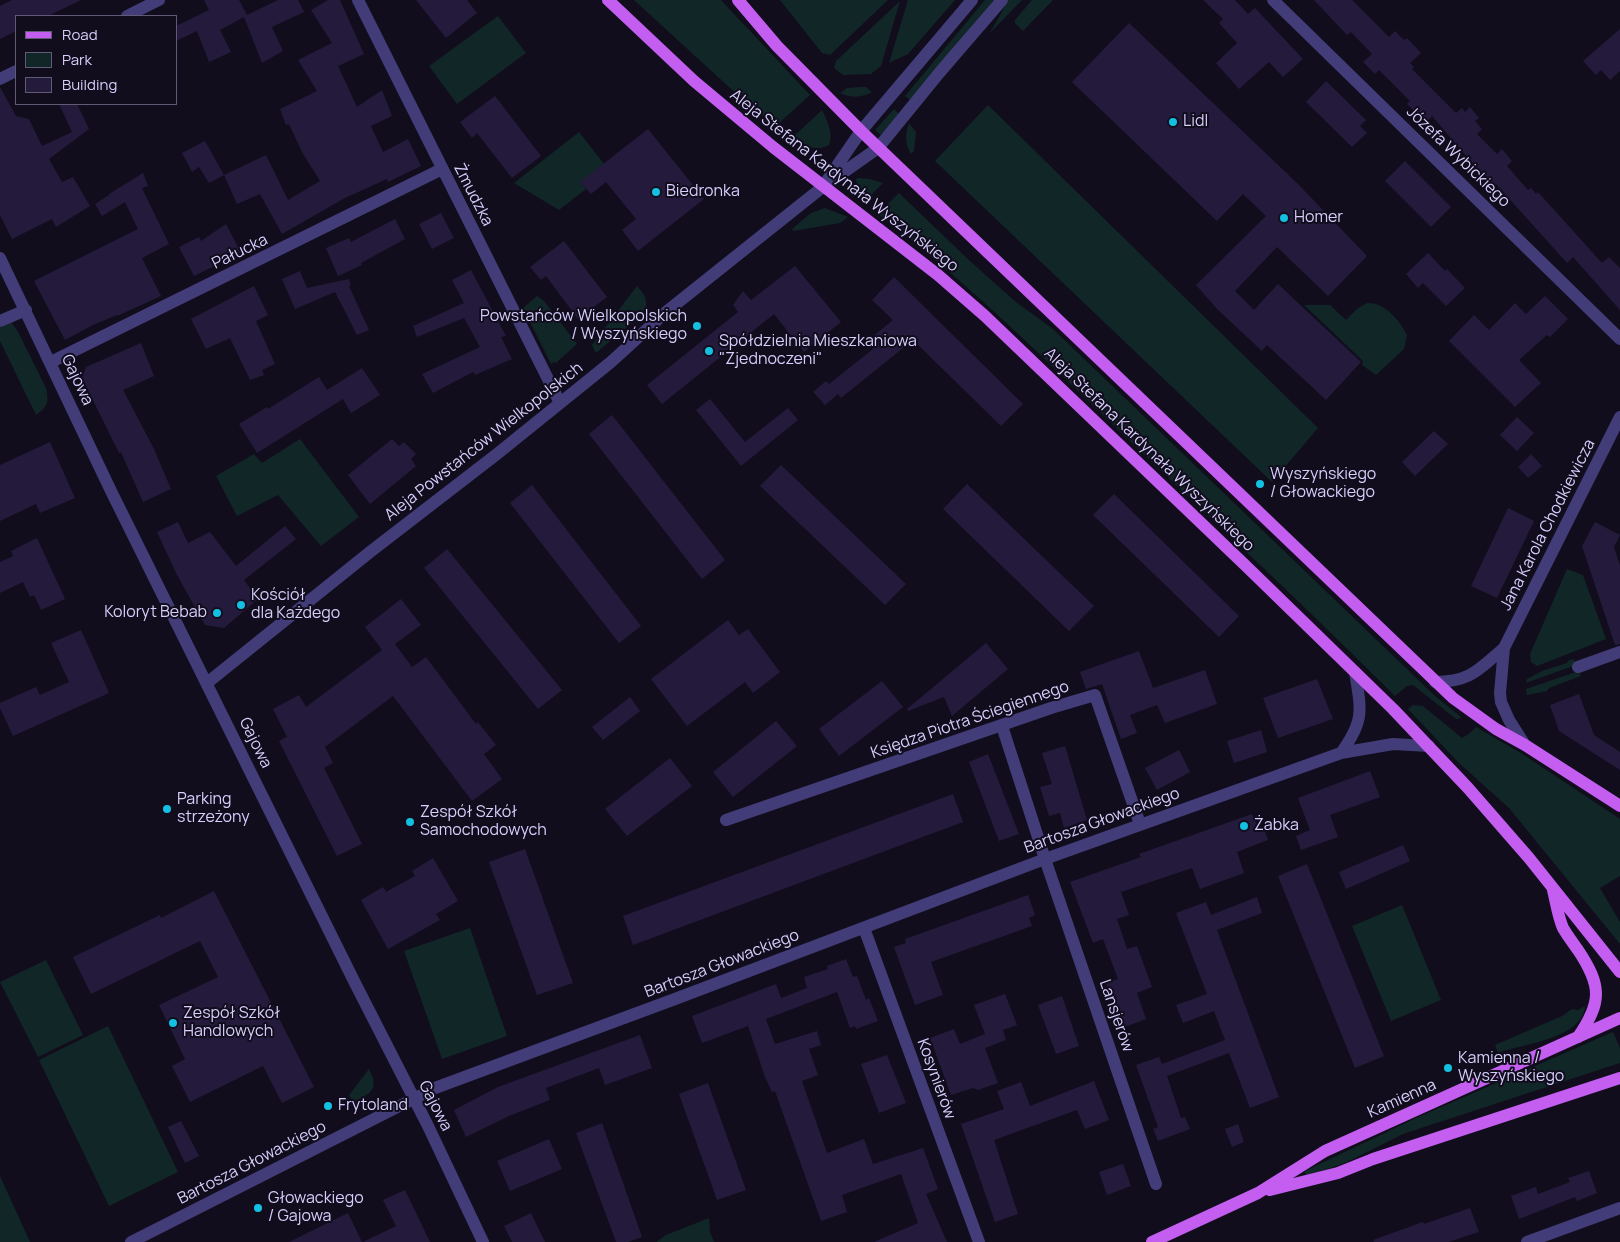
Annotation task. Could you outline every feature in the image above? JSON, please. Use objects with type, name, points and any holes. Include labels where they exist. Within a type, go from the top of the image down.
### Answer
[{"type":"main road","name":"Aleja Stefana Kardynała Wyszyńskiego","points":[[608,0],[694,81],[773,147],[938,275],[985,316],[1355,672],[1429,746],[1468,788],[1552,886],[1620,972]]},
{"type":"main road","name":"Aleja Stefana Kardynała Wyszyńskiego","points":[[738,0],[777,46],[860,131],[1435,682],[1464,707],[1496,729],[1525,745],[1620,806]]},
{"type":"main road","points":[[1552,886],[1563,927],[1586,961],[1593,975],[1596,987],[1594,1010],[1578,1037]]},
{"type":"main road","name":"Kamienna","points":[[1152,1242],[1258,1193],[1325,1152],[1620,1018]]},
{"type":"main road","name":"Kamienna","points":[[1258,1193],[1338,1173],[1373,1159],[1620,1078]]},
{"type":"street","points":[[128,15],[159,0]]},
{"type":"street","name":"Żmudzka","points":[[358,0],[560,403]]},
{"type":"street","name":"Aleja Powstańców Wielkopolskich","points":[[824,186],[860,131],[972,0]]},
{"type":"street","name":"Aleja Powstańców Wielkopolskich","points":[[207,683],[611,362],[666,312],[824,186],[878,148],[1002,0]]},
{"type":"street","name":"Józefa Wybickiego","points":[[1278,2],[1620,339]]},
{"type":"street","points":[[0,79],[15,72]]},
{"type":"street","name":"Pałucka","points":[[51,362],[442,170]]},
{"type":"street","name":"Gajowa","points":[[0,258],[112,491],[483,1242]]},
{"type":"street","points":[[0,321],[26,310]]},
{"type":"street","name":"Jana Karola Chodkiewicza","points":[[1525,745],[1509,720],[1501,702],[1504,648],[1620,417]]},
{"type":"street","name":"Jana Karola Chodkiewicza","points":[[1435,682],[1460,680],[1471,675],[1504,648]]},
{"type":"street","points":[[1578,667],[1620,652]]},
{"type":"street","points":[[1341,753],[1356,730],[1360,719],[1360,702],[1355,672]]},
{"type":"street","name":"Księdza Piotra Ściegiennego","points":[[726,820],[1095,695],[1140,824]]},
{"type":"street","name":"Lansjerów","points":[[1002,726],[1044,859],[1156,1184]]},
{"type":"street","name":"Bartosza Głowackiego","points":[[132,1242],[435,1088],[1044,859],[1341,753],[1393,744],[1429,746]]},
{"type":"street","name":"Kosynierów","points":[[864,928],[979,1242]]},
{"type":"street","points":[[1527,1242],[1620,1208]]},
{"type":"green space","points":[[634,0],[721,0],[810,95],[776,126],[730,88]]},
{"type":"green space","points":[[780,0],[888,0],[830,55],[822,53]]},
{"type":"green space","points":[[908,0],[955,0],[908,54],[889,63]]},
{"type":"green space","points":[[985,0],[994,0],[910,100],[905,96]]},
{"type":"green space","points":[[1008,0],[1022,0],[989,34],[998,19]]},
{"type":"green space","points":[[1032,0],[1053,0],[1023,31],[1015,23],[1015,20]]},
{"type":"green space","points":[[900,1],[881,66],[871,74],[843,75],[834,68],[836,61]]},
{"type":"green space","points":[[498,16],[526,53],[457,104],[429,66]]},
{"type":"green space","points":[[866,87],[872,92],[856,97],[840,93],[847,88]]},
{"type":"green space","points":[[988,105],[1318,428],[1272,482],[935,161]]},
{"type":"green space","points":[[894,109],[899,114],[881,135],[875,130]]},
{"type":"green space","points":[[822,110],[831,136],[829,145],[815,148],[792,138]]},
{"type":"green space","points":[[909,123],[916,132],[914,151],[911,154],[906,139]]},
{"type":"green space","points":[[579,132],[604,164],[581,183],[586,189],[559,210],[514,183]]},
{"type":"green space","points":[[856,179],[883,183],[865,201],[857,185]]},
{"type":"green space","points":[[899,193],[1016,302],[1053,329],[1435,696],[1461,717],[1456,719],[1413,685],[1407,686],[1395,696],[1009,326],[945,268],[878,214]]},
{"type":"green space","points":[[825,208],[848,217],[840,223],[793,231],[792,229],[811,213]]},
{"type":"green space","points":[[637,286],[645,298],[644,313],[596,353],[592,345]]},
{"type":"green space","points":[[537,296],[544,301],[577,344],[556,363],[551,364],[523,308]]},
{"type":"green space","points":[[1367,303],[1380,306],[1391,313],[1407,335],[1404,349],[1376,375],[1362,365],[1363,361],[1304,305],[1330,305],[1346,320],[1357,309]]},
{"type":"green space","points":[[11,322],[17,330],[46,388],[47,403],[36,415],[0,341],[0,327]]},
{"type":"green space","points":[[300,439],[359,517],[321,546],[278,495],[237,516],[216,476],[254,454],[262,463]]},
{"type":"green space","points":[[1567,569],[1583,575],[1606,639],[1537,666],[1531,662],[1530,654]]},
{"type":"green space","points":[[1574,659],[1576,665],[1526,683],[1527,679],[1542,671]]},
{"type":"green space","points":[[1579,671],[1581,676],[1549,688],[1547,691],[1527,695],[1526,689]]},
{"type":"green space","points":[[1413,705],[1423,706],[1462,738],[1476,727],[1524,755],[1620,819],[1620,876],[1600,888],[1620,922],[1620,944],[1509,808],[1459,763],[1408,709]]},
{"type":"green space","points":[[1402,905],[1441,1000],[1391,1021],[1352,926]]},
{"type":"green space","points":[[470,928],[507,1036],[442,1059],[404,951]]},
{"type":"green space","points":[[46,960],[83,1035],[38,1057],[0,982]]},
{"type":"green space","points":[[1585,1006],[1582,1017],[1574,1026],[1563,1033],[1498,1053],[1495,1045],[1562,1016],[1572,1009],[1578,1010]]},
{"type":"green space","points":[[108,1026],[178,1172],[109,1206],[39,1060]]},
{"type":"green space","points":[[1613,1032],[1620,1048],[1620,1063],[1403,1134],[1345,1163],[1307,1176],[1305,1173],[1305,1171],[1416,1118]]},
{"type":"green space","points":[[369,1069],[374,1086],[369,1093],[353,1102],[349,1095]]},
{"type":"green space","points":[[0,1176],[30,1242],[0,1242]]},
{"type":"green space","points":[[709,1218],[710,1232],[714,1242],[656,1242],[666,1235]]},
{"type":"building","points":[[12,0],[81,0],[50,15],[15,15],[15,32],[0,39],[0,6]]},
{"type":"building","points":[[204,0],[239,0],[247,15],[278,0],[298,0],[304,12],[272,27],[283,51],[262,63],[244,17],[220,30],[231,52],[209,62],[197,31],[178,40],[178,25],[209,10]]},
{"type":"building","points":[[328,0],[340,0],[364,54],[338,66],[357,107],[382,90],[392,116],[371,126],[383,152],[408,139],[421,166],[388,182],[387,179],[345,198],[282,234],[260,194],[237,204],[224,175],[266,155],[288,200],[320,181],[302,152],[289,124],[286,125],[280,109],[317,91],[298,60],[332,43],[311,10]]},
{"type":"building","points":[[416,0],[467,0],[477,13],[446,38]]},
{"type":"building","points":[[1203,0],[1235,0],[1248,14],[1255,8],[1303,59],[1283,77],[1269,62],[1239,89],[1216,63],[1237,43],[1219,23],[1223,19]]},
{"type":"building","points":[[1314,0],[1352,0],[1389,37],[1395,31],[1404,40],[1407,38],[1421,53],[1410,63],[1414,67],[1412,69],[1456,113],[1462,108],[1465,112],[1470,107],[1479,118],[1475,121],[1482,129],[1477,134],[1497,154],[1502,149],[1512,161],[1507,166],[1528,190],[1531,188],[1536,194],[1538,192],[1602,263],[1609,257],[1620,268],[1620,310],[1573,257],[1567,263],[1496,184],[1493,187],[1432,116],[1426,123],[1407,104],[1410,101],[1379,70],[1375,74],[1363,62],[1372,54],[1351,32],[1347,35]]},
{"type":"building","points":[[1129,23],[1298,184],[1367,256],[1328,296],[1277,247],[1235,291],[1254,310],[1278,284],[1361,362],[1326,400],[1267,345],[1262,351],[1218,310],[1196,285],[1266,216],[1243,194],[1217,221],[1072,82]]},
{"type":"building","points":[[1620,29],[1620,71],[1610,80],[1601,70],[1596,75],[1583,61]]},
{"type":"building","points":[[1326,81],[1366,120],[1360,126],[1367,133],[1352,147],[1306,102]]},
{"type":"building","points":[[0,87],[16,116],[29,119],[42,146],[72,132],[59,105],[77,105],[89,129],[49,159],[62,182],[73,177],[90,206],[56,227],[52,219],[12,239],[0,215]]},
{"type":"building","points":[[495,96],[541,156],[512,178],[477,133],[472,138],[460,122]]},
{"type":"building","name":"Biedronka","points":[[648,129],[704,199],[638,251],[622,230],[636,219],[606,182],[591,194],[580,182]]},
{"type":"building","points":[[205,141],[224,175],[209,183],[199,167],[192,172],[182,153]]},
{"type":"building","points":[[1405,161],[1451,207],[1431,227],[1385,181]]},
{"type":"building","points":[[143,173],[148,186],[142,188],[169,244],[142,258],[161,296],[93,325],[65,340],[34,281],[138,229],[125,202],[102,216],[95,204]]},
{"type":"building","points":[[441,213],[454,238],[432,249],[419,224]]},
{"type":"building","points":[[395,219],[405,239],[361,263],[362,265],[338,276],[326,248],[349,238],[351,242]]},
{"type":"building","points":[[226,224],[241,253],[194,276],[179,247],[199,237],[201,241]]},
{"type":"building","points":[[564,241],[607,297],[578,319],[546,276],[541,280],[530,267]]},
{"type":"building","points":[[1428,253],[1465,288],[1446,306],[1423,283],[1418,288],[1406,274]]},
{"type":"building","points":[[795,266],[841,322],[804,352],[774,314],[662,404],[647,385],[738,312],[733,305],[743,291],[751,300]]},
{"type":"building","points":[[471,270],[506,336],[501,337],[512,359],[475,375],[473,372],[433,393],[422,374],[480,347],[464,318],[417,337],[413,326],[464,303],[452,280]]},
{"type":"building","points":[[300,271],[307,288],[349,279],[351,285],[349,286],[369,330],[357,335],[335,292],[295,309],[282,279]]},
{"type":"building","points":[[894,277],[1023,404],[1001,426],[913,340],[841,398],[838,394],[825,405],[813,392],[826,381],[829,384],[873,349],[867,341],[893,320],[872,300]]},
{"type":"building","points":[[254,286],[268,315],[256,321],[275,364],[262,370],[264,375],[250,380],[230,338],[206,349],[191,319]]},
{"type":"building","points":[[1545,296],[1568,319],[1550,337],[1547,335],[1519,360],[1541,383],[1515,407],[1449,341],[1474,315],[1489,330],[1515,303],[1526,314]]},
{"type":"building","points":[[141,343],[154,376],[123,390],[154,449],[171,489],[143,502],[121,452],[119,453],[82,378],[86,367]]},
{"type":"building","points":[[362,368],[380,395],[351,413],[343,399],[257,453],[239,424],[267,407],[268,409],[319,377],[327,390]]},
{"type":"building","points":[[710,399],[745,442],[788,408],[798,420],[741,466],[696,410]]},
{"type":"building","points":[[612,415],[725,560],[702,579],[589,434]]},
{"type":"building","points":[[1517,417],[1534,433],[1517,451],[1500,435]]},
{"type":"building","points":[[1434,431],[1448,444],[1415,476],[1402,462]]},
{"type":"building","points":[[392,439],[399,446],[404,442],[416,454],[411,459],[416,466],[370,504],[348,475]]},
{"type":"building","points":[[50,442],[75,498],[40,513],[36,504],[0,521],[0,465]]},
{"type":"building","points":[[1531,454],[1542,466],[1528,478],[1518,467]]},
{"type":"building","points":[[781,465],[906,584],[885,605],[760,486]]},
{"type":"building","points":[[967,484],[1094,606],[1069,631],[943,509]]},
{"type":"building","points":[[532,485],[641,626],[619,643],[510,503]]},
{"type":"building","points":[[1114,494],[1239,616],[1219,637],[1093,515]]},
{"type":"building","points":[[1508,508],[1534,521],[1497,598],[1471,586]]},
{"type":"building","points":[[178,522],[188,543],[210,532],[236,566],[285,526],[296,539],[244,580],[258,599],[224,628],[205,625],[177,575],[157,532]]},
{"type":"building","points":[[1595,522],[1620,535],[1614,547],[1620,565],[1620,644],[1615,645],[1582,546]]},
{"type":"building","points":[[37,538],[65,599],[41,610],[34,595],[30,597],[23,582],[0,593],[0,562],[13,556],[11,551]]},
{"type":"building","points":[[447,549],[562,690],[538,709],[424,568]]},
{"type":"building","points":[[401,599],[421,625],[395,644],[412,667],[426,657],[476,724],[478,722],[496,745],[484,754],[502,779],[472,801],[393,696],[325,747],[333,763],[324,768],[362,844],[337,856],[279,741],[287,737],[273,709],[299,695],[306,707],[382,650],[365,627]]},
{"type":"building","points":[[728,620],[739,635],[748,629],[780,672],[753,693],[745,682],[687,726],[651,679]]},
{"type":"building","points":[[81,630],[109,693],[13,736],[0,708],[0,703],[36,687],[40,695],[69,682],[51,643]]},
{"type":"building","points":[[986,643],[1008,669],[952,716],[944,697],[908,711],[907,709]]},
{"type":"building","points":[[1139,651],[1153,688],[1205,670],[1217,704],[1165,723],[1157,705],[1130,715],[1137,733],[1121,739],[1102,684],[1086,689],[1080,672]]},
{"type":"building","points":[[1317,679],[1333,719],[1278,738],[1263,698]]},
{"type":"building","points":[[882,681],[903,707],[839,756],[819,729]]},
{"type":"building","points":[[1579,694],[1594,735],[1620,752],[1620,770],[1559,731],[1550,705]]},
{"type":"building","points":[[630,697],[640,711],[603,740],[592,727]]},
{"type":"building","points":[[776,721],[797,746],[733,797],[713,772]]},
{"type":"building","points":[[1261,730],[1267,752],[1234,763],[1227,741]]},
{"type":"building","points":[[1065,746],[1087,820],[1064,828],[1060,813],[1049,816],[1040,787],[1052,784],[1042,753]]},
{"type":"building","points":[[1179,750],[1190,772],[1157,790],[1145,768]]},
{"type":"building","points":[[988,754],[1019,834],[999,841],[969,762]]},
{"type":"building","points":[[670,758],[692,786],[627,836],[605,809]]},
{"type":"building","points":[[1370,771],[1380,797],[1330,815],[1338,837],[1301,850],[1296,836],[1310,830],[1298,798]]},
{"type":"building","points":[[953,794],[963,822],[633,945],[623,916]]},
{"type":"building","points":[[1252,814],[1258,828],[1263,826],[1268,840],[1237,852],[1244,873],[1200,889],[1192,868],[1121,892],[1129,915],[1117,919],[1127,949],[1137,946],[1152,987],[1137,993],[1146,1019],[1122,1028],[1106,983],[1118,979],[1103,939],[1093,943],[1070,882],[1141,857],[1139,854]]},
{"type":"building","points":[[1403,845],[1410,861],[1346,889],[1339,872]]},
{"type":"building","points":[[525,849],[573,983],[537,995],[489,862]]},
{"type":"building","points":[[433,858],[458,901],[436,914],[440,920],[388,949],[361,900],[383,887],[386,892],[415,876],[412,871]]},
{"type":"building","points":[[1307,864],[1384,1056],[1355,1068],[1278,876]]},
{"type":"building","points":[[214,891],[314,1087],[282,1103],[263,1066],[190,1102],[172,1066],[185,1059],[159,1005],[218,977],[200,941],[91,994],[73,957],[160,915],[161,918]]},
{"type":"building","points":[[1028,895],[1035,915],[1029,918],[1032,926],[931,962],[943,995],[915,1005],[894,947],[906,943],[905,939]]},
{"type":"building","points":[[1257,897],[1262,913],[1217,930],[1279,1097],[1250,1108],[1229,1053],[1167,1076],[1181,1118],[1185,1117],[1190,1129],[1158,1141],[1153,1129],[1158,1127],[1136,1065],[1159,1057],[1162,1064],[1225,1040],[1214,1011],[1183,1023],[1176,1005],[1207,994],[1176,913],[1206,902],[1211,915]]},
{"type":"building","points":[[846,959],[853,977],[857,976],[866,1000],[869,998],[878,1021],[856,1029],[855,1026],[850,1028],[837,992],[766,1019],[775,1044],[817,1031],[821,1045],[809,1049],[818,1075],[802,1081],[827,1153],[864,1139],[873,1164],[923,1148],[938,1189],[926,1194],[947,1242],[874,1242],[918,1223],[901,1174],[842,1195],[847,1212],[821,1221],[775,1091],[772,1092],[765,1077],[748,1026],[702,1043],[692,1016],[776,984],[781,998],[807,988],[804,977],[828,969],[827,966]]},
{"type":"building","points":[[1005,994],[1017,1025],[1003,1030],[1006,1040],[985,1048],[998,1083],[978,1090],[973,1088],[951,1095],[930,1038],[954,1029],[960,1044],[985,1034],[974,1005]]},
{"type":"building","points":[[1062,996],[1079,1046],[1056,1054],[1038,1005]]},
{"type":"building","points":[[640,1035],[652,1068],[605,1085],[599,1068],[546,1088],[550,1100],[509,1116],[466,1137],[454,1110],[498,1087]]},
{"type":"building","points":[[887,1055],[906,1103],[879,1113],[861,1064]]},
{"type":"building","points":[[1094,1081],[1109,1120],[1085,1129],[1077,1110],[994,1140],[1018,1214],[995,1222],[961,1124],[1004,1109],[997,1091],[1021,1082],[1030,1106]]},
{"type":"building","points":[[708,1083],[746,1190],[717,1200],[679,1094]]},
{"type":"building","points":[[181,1121],[199,1156],[185,1163],[168,1127]]},
{"type":"building","points":[[602,1123],[642,1237],[628,1242],[616,1242],[576,1133]]},
{"type":"building","points":[[1238,1124],[1244,1142],[1232,1147],[1225,1129]]},
{"type":"building","points":[[549,1139],[562,1169],[510,1191],[497,1161]]},
{"type":"building","points":[[1123,1164],[1131,1186],[1107,1195],[1099,1172]]},
{"type":"building","points":[[1589,1171],[1597,1193],[1577,1201],[1575,1197],[1519,1219],[1511,1196],[1536,1187],[1538,1194],[1570,1182],[1568,1178]]},
{"type":"building","points":[[405,1190],[430,1242],[363,1242],[396,1226],[383,1200]]},
{"type":"building","points":[[1470,1208],[1479,1232],[1448,1242],[1374,1242],[1373,1240],[1423,1222],[1424,1224]]},
{"type":"building","points":[[348,1213],[362,1242],[289,1242]]},
{"type":"building","points":[[531,1213],[545,1242],[512,1242],[504,1226]]},
{"type":"place","name":"Lidl","points":[[1173,122]]},
{"type":"place","name":"Biedronka","points":[[656,192]]},
{"type":"place","name":"Homer","points":[[1284,218]]},
{"type":"place","name":"Powstańców Wielkopolskich / Wyszyńskiego","points":[[697,326]]},
{"type":"place","name":"Spółdzielnia Mieszkaniowa \"Zjednoczeni\"","points":[[709,351]]},
{"type":"place","name":"Wyszyńskiego / Głowackiego","points":[[1260,484]]},
{"type":"place","name":"Kościół dla Każdego","points":[[241,605]]},
{"type":"place","name":"Koloryt Bebab","points":[[217,613]]},
{"type":"place","name":"Parking strzeżony","points":[[167,809]]},
{"type":"place","name":"Zespół Szkół Samochodowych","points":[[410,822]]},
{"type":"place","name":"Żabka","points":[[1244,826]]},
{"type":"place","name":"Zespół Szkół Handlowych","points":[[173,1023]]},
{"type":"place","name":"Kamienna / Wyszyńskiego","points":[[1448,1068]]},
{"type":"place","name":"Frytoland","points":[[328,1106]]},
{"type":"place","name":"Głowackiego / Gajowa","points":[[258,1208]]}]
